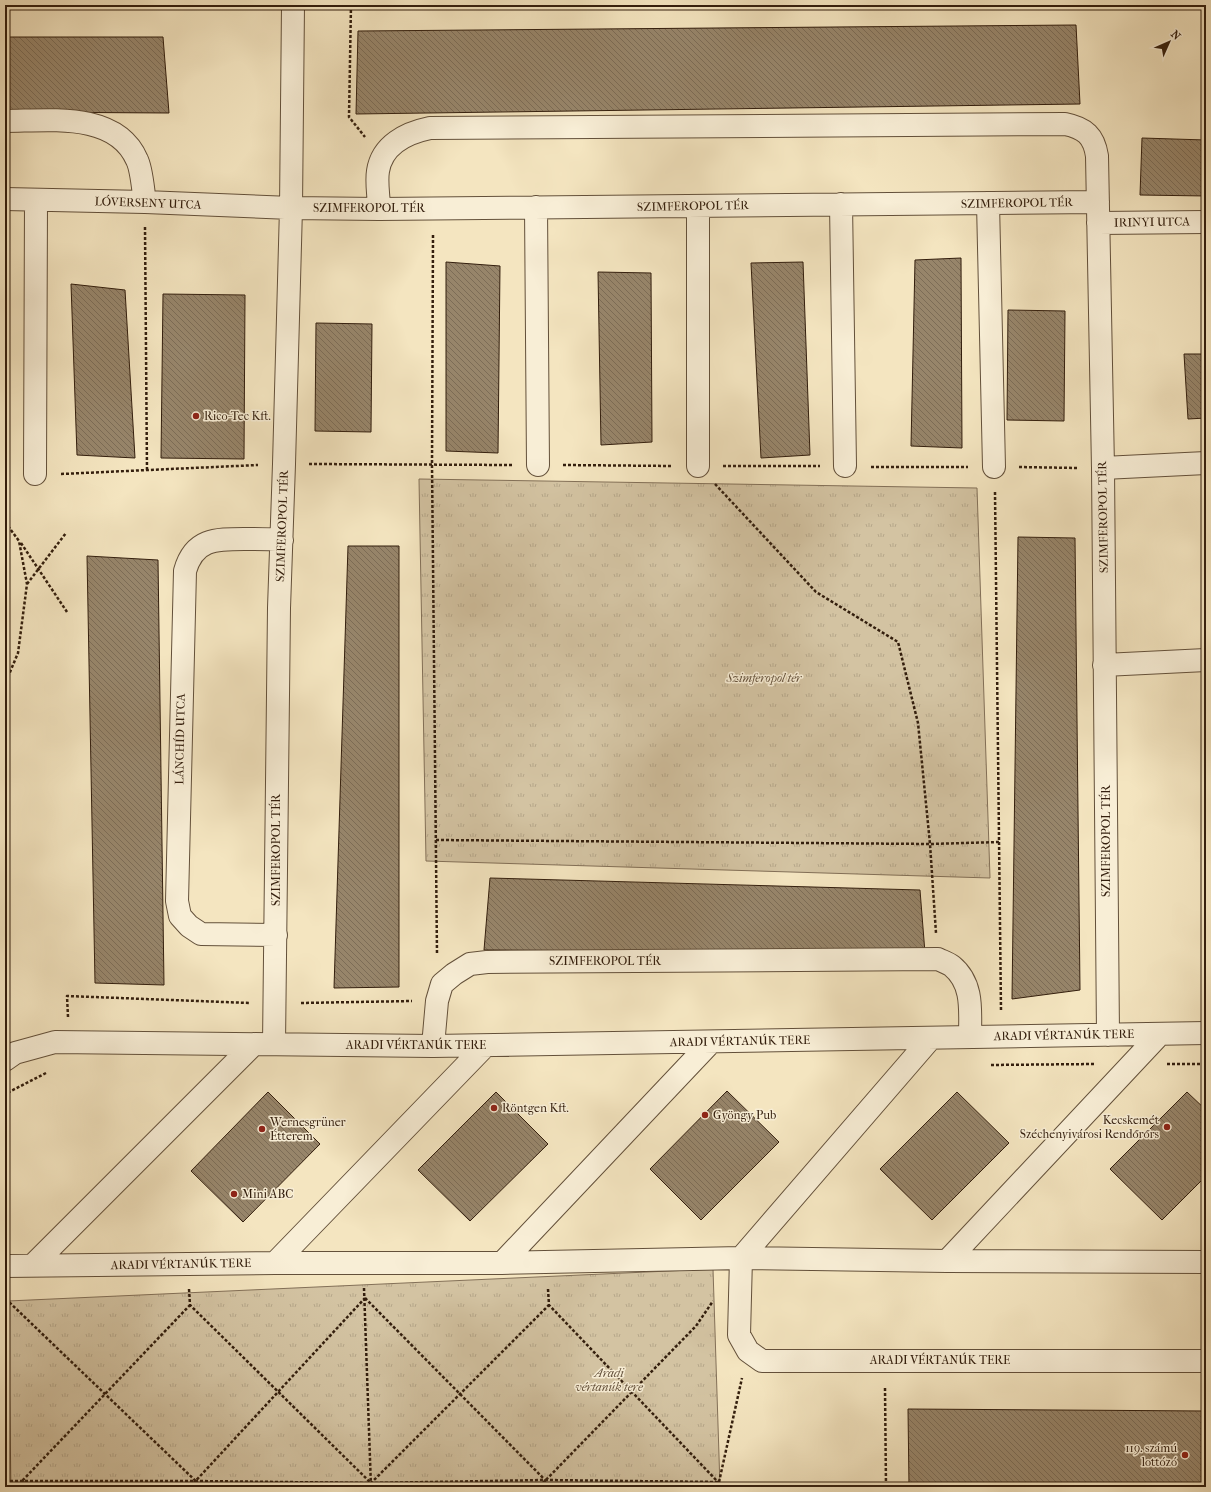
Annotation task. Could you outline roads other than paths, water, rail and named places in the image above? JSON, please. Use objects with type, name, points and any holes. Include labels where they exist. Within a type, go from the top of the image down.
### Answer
[{"type":"street","points":[[291,208],[294,5]]},
{"type":"street","points":[[5,121],[79,121],[97,125],[115,134],[128,146],[138,161],[145,202]]},
{"type":"street","points":[[379,209],[378,172],[381,159],[389,149],[402,138],[415,132],[430,128],[1065,124],[1075,126],[1084,131],[1091,138],[1095,146],[1097,156],[1098,212]]},
{"type":"street","name":"LÓVERSENY UTCA","points":[[5,199],[36,201],[145,202],[291,208]]},
{"type":"street","points":[[35,474],[36,201]]},
{"type":"street","points":[[988,203],[994,467]]},
{"type":"street","name":"SZIMFEROPOL TÉR","points":[[264,1044],[275,1004],[279,608],[291,208],[379,209],[988,203],[1098,212],[1103,468],[1108,1035]]},
{"type":"street","points":[[841,204],[845,466]]},
{"type":"street","points":[[698,206],[698,466]]},
{"type":"street","points":[[536,207],[538,465]]},
{"type":"street","name":"IRINYI UTCA","points":[[1098,212],[1206,222]]},
{"type":"street","points":[[1103,468],[1206,463]]},
{"type":"street","name":"LÁNCHÍD UTCA","points":[[276,935],[201,934],[189,926],[180,916],[176,901],[185,570],[188,560],[196,550],[207,542],[221,539],[282,540]]},
{"type":"street","points":[[1104,665],[1206,660]]},
{"type":"street","name":"SZIMFEROPOL TÉR","points":[[433,1046],[437,1001],[442,984],[470,964],[486,962],[938,959],[952,965],[962,978],[969,991],[970,1037]]},
{"type":"street","name":"ARADI VÉRTANÚK TERE","points":[[264,1044],[484,1046],[1206,1033]]},
{"type":"street","points":[[947,1261],[1160,1034]]},
{"type":"street","points":[[741,1258],[931,1038]]},
{"type":"street","points":[[5,1060],[15,1053],[55,1042],[264,1044]]},
{"type":"street","points":[[502,1263],[710,1042]]},
{"type":"street","points":[[33,1266],[264,1044]]},
{"type":"street","points":[[275,1263],[484,1046]]},
{"type":"street","name":"ARADI VÉRTANÚK TERE","points":[[741,1258],[739,1336],[748,1351],[762,1361],[1206,1360]]},
{"type":"street","name":"ARADI VÉRTANÚK TERE","points":[[6,1266],[275,1263],[502,1263],[741,1258],[947,1261],[1206,1262]]},
{"type":"place","name":"Rico-Tec Kft.","points":[[196,416]]},
{"type":"place","name":"Röntgen Kft.","points":[[494,1108]]},
{"type":"place","name":"Gyöngy Pub","points":[[705,1115]]},
{"type":"place","name":"Kecskemét Széchenyivárosi Rendőrőrs","points":[[1167,1127]]},
{"type":"place","name":"Wernesgrüner Étterem","points":[[262,1129]]},
{"type":"place","name":"Mini ABC","points":[[234,1194]]},
{"type":"place","name":"119. számú lottózó","points":[[1185,1455]]},
{"type":"park label","name":"Szimferopol tér","points":[[764,678]]},
{"type":"park label","name":"Aradi vértanúk tere","points":[[609,1380]]}]
